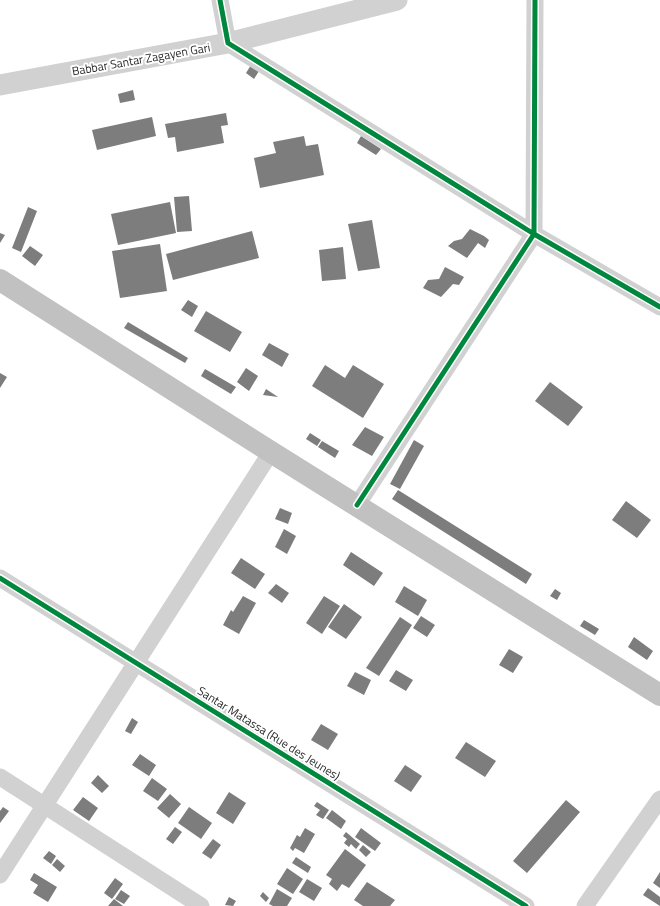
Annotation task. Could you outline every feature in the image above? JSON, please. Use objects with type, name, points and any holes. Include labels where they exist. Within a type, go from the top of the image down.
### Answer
[{"type":"highway","points":[[0,280],[271,452],[660,695]]},
{"type":"street","points":[[220,0],[228,43],[534,234],[660,307]]},
{"type":"street","name":"Babbar Santar Zagayen Gari","points":[[0,85],[228,43],[398,0]]},
{"type":"street","points":[[357,506],[534,234],[535,0]]},
{"type":"street","points":[[0,875],[271,452]]},
{"type":"street","name":"Santar Matassa (Rue des Jeunes)","points":[[0,578],[526,906]]},
{"type":"street","points":[[0,777],[201,906]]},
{"type":"street","points":[[585,906],[660,799]]},
{"type":"building","points":[[251,65],[259,71],[254,79],[246,73]]},
{"type":"building","points":[[133,90],[135,100],[120,103],[118,94]]},
{"type":"building","points":[[226,113],[228,125],[221,126],[224,143],[177,152],[175,137],[168,138],[165,124]]},
{"type":"building","points":[[152,117],[156,136],[97,150],[92,130]]},
{"type":"building","points":[[304,136],[306,146],[318,144],[324,175],[260,188],[254,158],[276,153],[273,142]]},
{"type":"building","points":[[361,136],[381,149],[376,155],[357,143]]},
{"type":"building","points":[[189,196],[192,231],[177,232],[174,197]]},
{"type":"building","points":[[170,202],[176,233],[118,245],[111,214]]},
{"type":"building","points":[[28,207],[37,211],[21,252],[12,248]]},
{"type":"building","points":[[372,220],[380,268],[358,271],[348,224]]},
{"type":"building","points":[[470,229],[489,240],[485,248],[478,243],[467,258],[448,246],[454,241],[462,239]]},
{"type":"building","points":[[252,231],[259,258],[173,280],[166,254]]},
{"type":"building","points":[[0,233],[5,235],[0,243]]},
{"type":"building","points":[[160,244],[167,291],[120,298],[112,251]]},
{"type":"building","points":[[30,246],[43,255],[35,266],[22,256]]},
{"type":"building","points":[[343,247],[346,279],[322,281],[319,250]]},
{"type":"building","points":[[445,267],[464,277],[459,285],[453,284],[441,297],[423,288],[428,280],[439,279]]},
{"type":"building","points":[[188,300],[198,306],[192,317],[181,310]]},
{"type":"building","points":[[206,311],[242,332],[230,352],[194,331]]},
{"type":"building","points":[[128,322],[188,358],[185,363],[124,328]]},
{"type":"building","points":[[269,343],[289,354],[282,367],[262,355]]},
{"type":"building","points":[[325,365],[345,378],[353,365],[384,384],[363,418],[312,386]]},
{"type":"building","points":[[246,368],[258,376],[249,391],[237,382]]},
{"type":"building","points":[[205,369],[236,387],[231,394],[201,376]]},
{"type":"building","points":[[0,373],[7,377],[0,388]]},
{"type":"building","points":[[550,382],[583,407],[568,426],[535,401]]},
{"type":"building","points":[[266,389],[278,397],[263,395]]},
{"type":"building","points":[[365,427],[384,437],[372,456],[352,445]]},
{"type":"building","points":[[310,433],[321,440],[317,446],[306,439]]},
{"type":"building","points":[[414,440],[424,446],[400,489],[390,484]]},
{"type":"building","points":[[322,441],[339,451],[335,458],[318,447]]},
{"type":"building","points":[[398,490],[532,574],[526,584],[392,499]]},
{"type":"building","points":[[626,501],[651,520],[637,538],[612,520]]},
{"type":"building","points":[[280,508],[292,513],[288,524],[275,519]]},
{"type":"building","points":[[284,529],[296,536],[287,554],[275,547]]},
{"type":"building","points":[[351,552],[383,573],[374,586],[343,565]]},
{"type":"building","points":[[241,558],[265,574],[255,589],[231,573]]},
{"type":"building","points":[[276,584],[289,593],[282,603],[268,593]]},
{"type":"building","points":[[404,586],[427,600],[418,616],[395,602]]},
{"type":"building","points":[[555,589],[561,593],[557,600],[550,596]]},
{"type":"building","points":[[243,596],[256,603],[239,634],[223,625],[231,610],[233,612]]},
{"type":"building","points":[[324,596],[340,606],[322,634],[306,623]]},
{"type":"building","points":[[344,604],[362,617],[346,639],[328,627]]},
{"type":"building","points":[[421,616],[435,625],[427,637],[413,628]]},
{"type":"building","points":[[400,617],[412,625],[379,676],[366,668]]},
{"type":"building","points":[[584,620],[599,629],[595,635],[580,626]]},
{"type":"building","points":[[634,637],[653,651],[647,660],[628,647]]},
{"type":"building","points":[[509,649],[523,657],[513,673],[499,665]]},
{"type":"building","points":[[396,670],[413,680],[406,691],[389,681]]},
{"type":"building","points":[[355,672],[371,680],[364,695],[347,686]]},
{"type":"building","points":[[132,718],[138,722],[131,734],[125,731]]},
{"type":"building","points":[[321,724],[338,734],[328,750],[311,740]]},
{"type":"building","points":[[466,742],[496,761],[485,777],[455,758]]},
{"type":"building","points":[[140,754],[156,765],[149,776],[132,765]]},
{"type":"building","points":[[405,765],[422,776],[411,792],[394,781]]},
{"type":"building","points":[[98,775],[109,786],[102,793],[91,783]]},
{"type":"building","points":[[152,778],[167,789],[158,801],[143,791]]},
{"type":"building","points":[[229,792],[246,803],[233,824],[216,813]]},
{"type":"building","points":[[170,794],[181,804],[169,818],[157,808]]},
{"type":"building","points":[[83,797],[98,808],[89,821],[73,810]]},
{"type":"building","points":[[566,800],[580,812],[527,873],[513,861]]},
{"type":"building","points":[[317,802],[329,810],[323,819],[316,815],[320,810],[314,806]]},
{"type":"building","points":[[3,807],[9,811],[0,823],[0,811]]},
{"type":"building","points":[[189,807],[212,823],[201,839],[178,823]]},
{"type":"building","points":[[332,810],[346,821],[341,829],[326,818]]},
{"type":"building","points":[[175,827],[182,832],[173,844],[166,839]]},
{"type":"building","points":[[305,828],[315,834],[304,853],[295,848],[293,851],[290,848],[297,835],[300,837]]},
{"type":"building","points":[[361,828],[381,843],[375,851],[355,837]]},
{"type":"building","points":[[346,832],[360,844],[356,849],[351,844],[349,847],[344,843],[347,839],[343,836]]},
{"type":"building","points":[[213,839],[221,845],[211,859],[202,853]]},
{"type":"building","points":[[363,845],[371,852],[366,857],[359,850]]},
{"type":"building","points":[[345,849],[366,865],[349,888],[342,884],[337,891],[329,884],[332,879],[326,875]]},
{"type":"building","points":[[49,851],[56,856],[51,864],[43,858]]},
{"type":"building","points":[[296,857],[311,867],[308,873],[292,863]]},
{"type":"building","points":[[57,859],[65,866],[60,872],[52,865]]},
{"type":"building","points":[[287,868],[303,879],[293,894],[277,884]]},
{"type":"building","points":[[660,872],[660,888],[653,883]]},
{"type":"building","points":[[34,873],[57,887],[48,902],[33,893],[38,885],[30,880]]},
{"type":"building","points":[[115,878],[123,884],[112,899],[104,893]]},
{"type":"building","points":[[307,879],[322,888],[314,901],[299,892]]},
{"type":"building","points":[[367,882],[395,900],[390,906],[363,906],[354,900]]},
{"type":"building","points":[[648,888],[660,897],[660,906],[643,895]]},
{"type":"building","points":[[277,889],[292,898],[287,906],[273,906],[269,904]]},
{"type":"building","points":[[121,890],[130,896],[124,904],[115,899]]},
{"type":"building","points":[[263,892],[269,898],[266,902],[260,896]]},
{"type":"building","points":[[229,897],[236,901],[233,906],[225,905]]},
{"type":"building","points":[[114,899],[123,906],[108,906]]},
{"type":"cycle path","points":[[220,0],[228,43],[534,234],[660,307]]},
{"type":"cycle path","points":[[357,505],[534,234],[535,0]]},
{"type":"cycle path","points":[[0,578],[526,906]]}]
